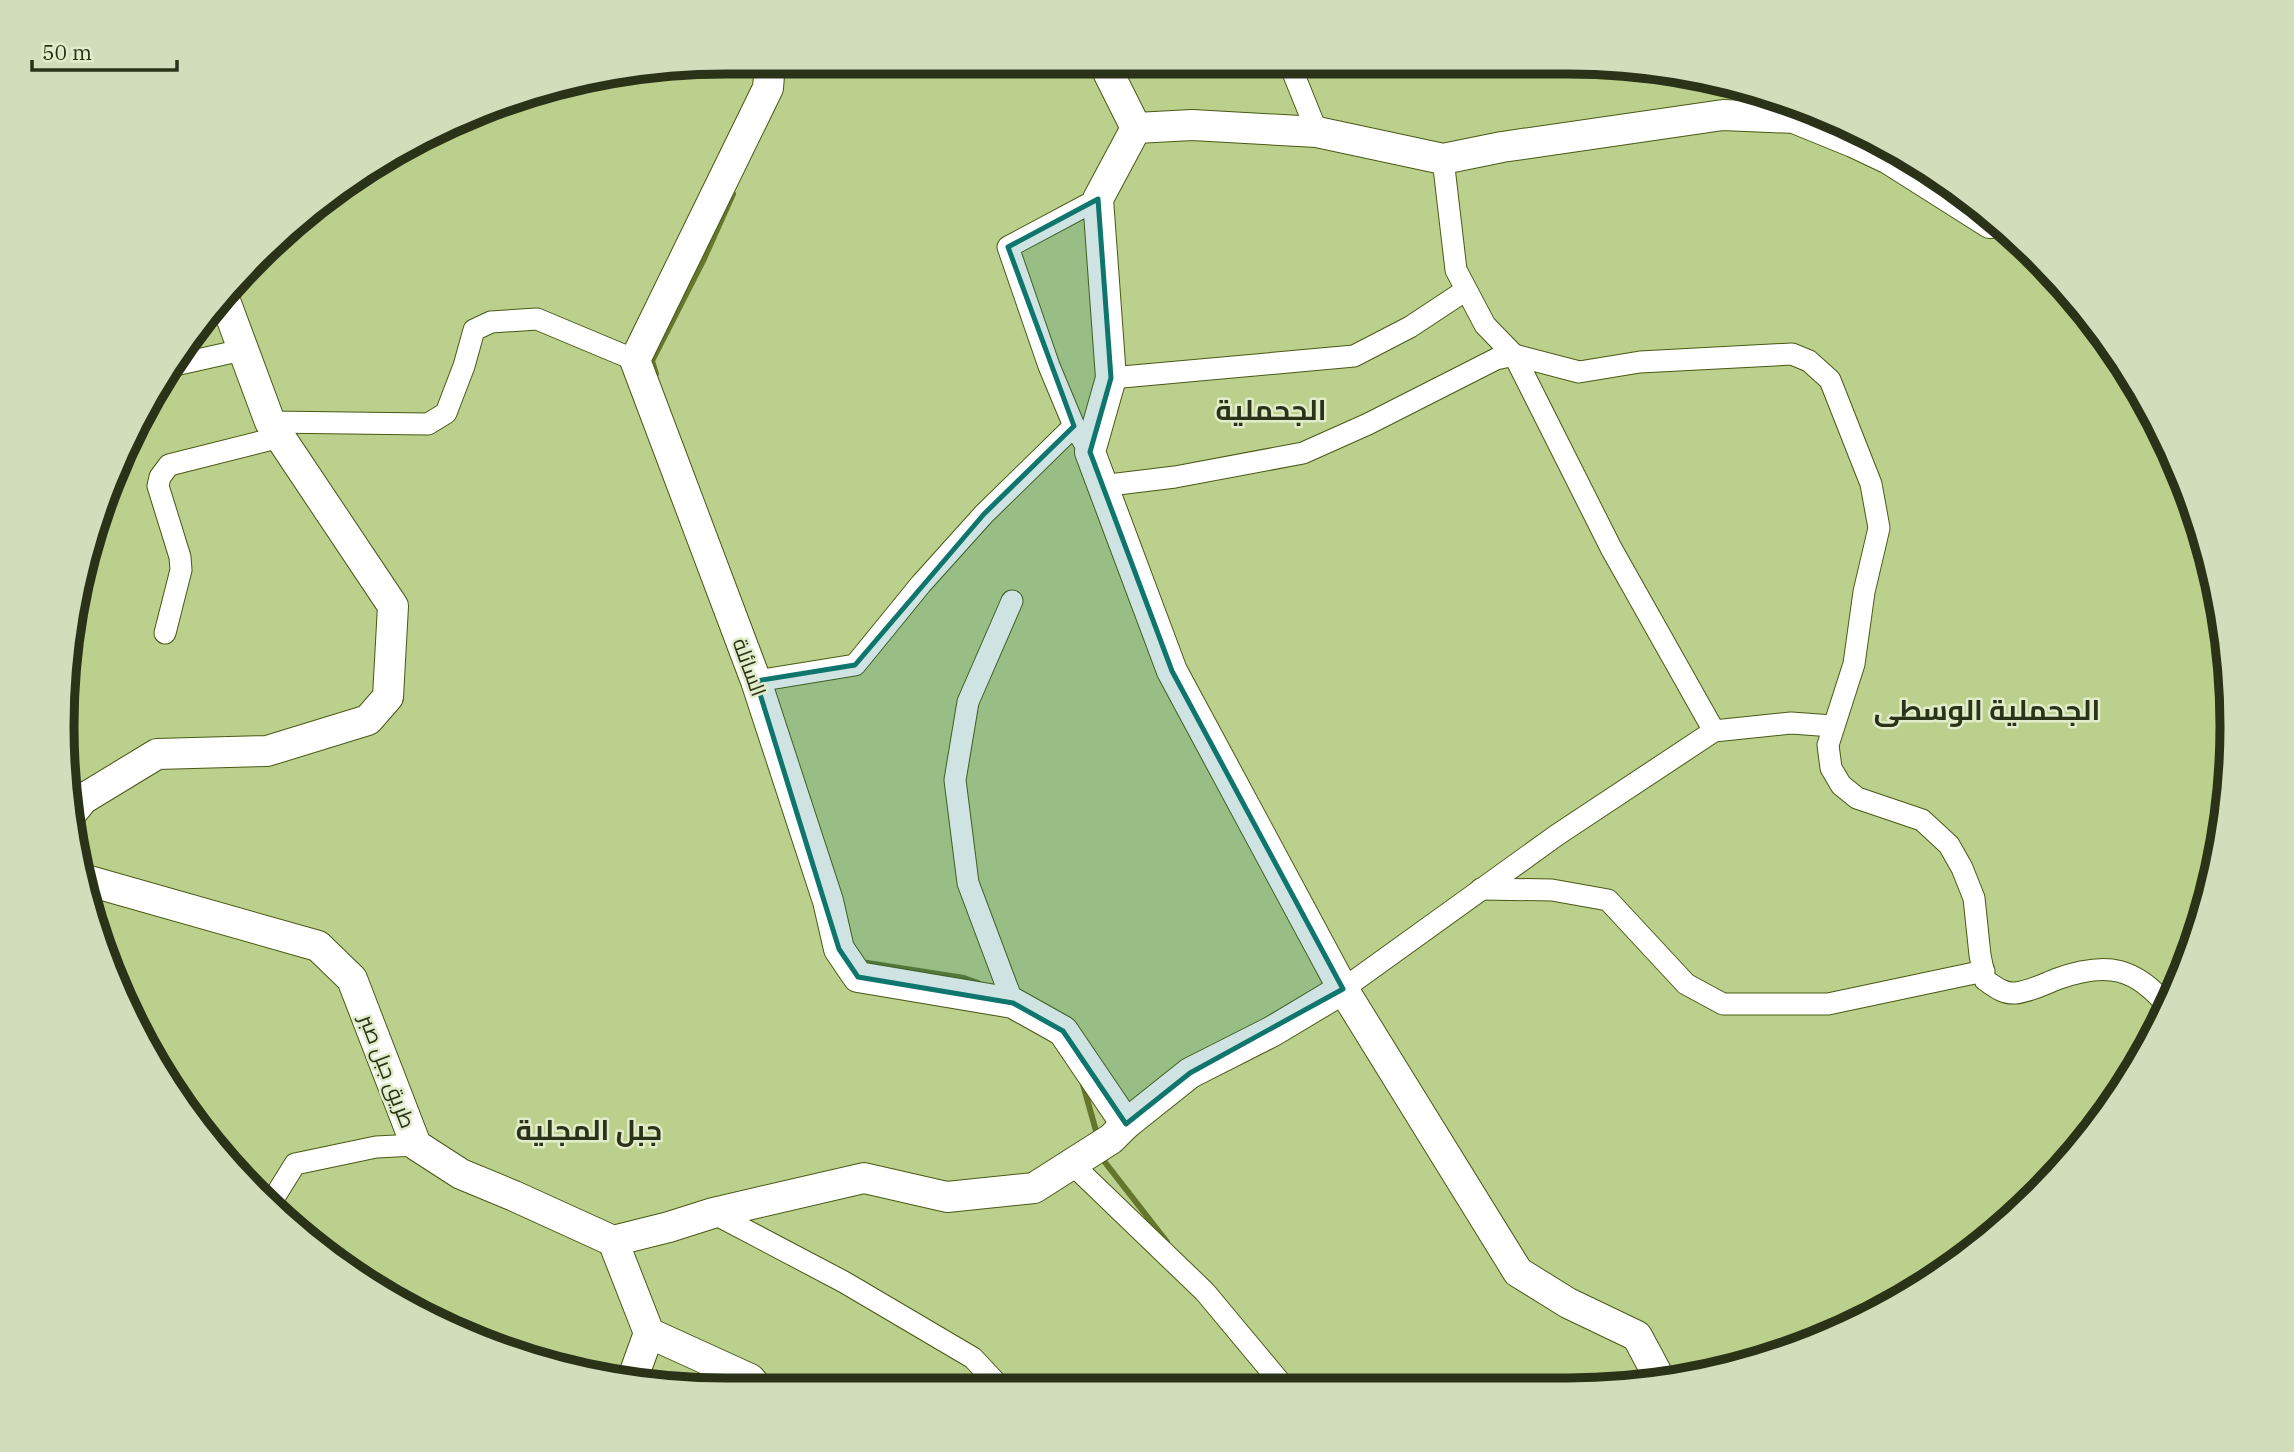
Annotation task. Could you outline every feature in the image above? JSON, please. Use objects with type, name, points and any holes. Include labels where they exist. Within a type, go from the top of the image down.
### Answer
[{"type":"street","points":[[165,632],[181,570],[180,557],[158,486],[160,477],[169,465],[275,429],[428,424],[446,413],[474,330],[491,322],[537,319],[635,360],[768,88],[769,74]]},
{"type":"street","points":[[1109,74],[1136,128]]},
{"type":"street","points":[[1294,74],[1317,132]]},
{"type":"street","points":[[1136,128],[1192,125],[1317,132],[1443,159],[1542,141],[1723,115],[1794,118],[1889,159],[1935,186]]},
{"type":"street","points":[[1090,452],[1111,378],[1098,199],[1136,128]]},
{"type":"street","points":[[1443,159],[1456,270],[1485,326],[1514,355],[1611,548],[1714,731]]},
{"type":"street","points":[[1098,199],[1008,247],[1049,366],[1074,426],[1090,452],[1172,671],[1343,989],[1518,1272],[1568,1303],[1637,1336],[1656,1372]]},
{"type":"street","points":[[1111,378],[1354,356],[1410,327],[1466,290]]},
{"type":"street","points":[[78,805],[83,799],[157,754],[267,751],[368,720],[388,698],[393,606],[275,429],[227,306]]},
{"type":"street","points":[[183,363],[242,350]]},
{"type":"street","points":[[1101,486],[1175,477],[1303,453],[1368,424],[1496,359],[1514,355],[1579,372],[1640,362],[1792,354],[1809,361],[1830,380],[1871,484],[1879,528],[1864,592],[1854,664],[1828,746],[1831,768],[1841,785],[1857,798],[1922,820],[1949,845],[1974,898],[1986,980],[1998,989],[2014,993],[2063,977],[2091,971],[2121,970],[2140,978],[2161,998]]},
{"type":"street","name":"السائلة","points":[[635,360],[756,681],[828,901],[839,948],[858,977],[1013,1003],[1063,1031],[1126,1124]]},
{"type":"street","points":[[756,681],[855,664],[920,584],[984,514],[1074,426]]},
{"type":"street","points":[[1012,601],[968,702],[955,780],[968,883],[1013,1003]]},
{"type":"street","points":[[635,1372],[649,1333],[613,1241],[713,1213],[864,1178],[947,1197],[1034,1188],[1111,1139],[1190,1073],[1271,1032],[1343,989],[1557,835],[1714,731],[1791,723],[1833,726]]},
{"type":"street","name":"طريق جبل صبر","points":[[93,882],[318,946],[352,979],[416,1145],[461,1174],[613,1241]]},
{"type":"street","points":[[1481,889],[1552,890],[1608,900],[1686,984],[1723,1004],[1828,1004],[1984,971]]},
{"type":"street","points":[[275,1196],[295,1164],[376,1147],[416,1145]]},
{"type":"street","points":[[1071,1163],[1205,1292],[1277,1378]]},
{"type":"street","points":[[713,1213],[844,1282],[973,1358],[992,1378]]},
{"type":"street","points":[[649,1333],[748,1378]]},
{"type":"highlighted area","points":[[1098,199],[1111,378],[1090,452],[1172,671],[1343,989],[1190,1073],[1126,1124],[1063,1031],[1013,1003],[858,977],[839,949],[756,681],[855,665],[984,514],[1074,426],[1008,247]]},
{"type":"waterway","points":[[656,374],[652,361],[703,261],[733,194]]},
{"type":"waterway","points":[[861,962],[964,978],[978,983]]},
{"type":"waterway","points":[[1082,1081],[1098,1138]]},
{"type":"waterway","points":[[1102,1156],[1167,1242]]},
{"type":"district","name":"الجحملية","points":[[1271,409]]},
{"type":"district","name":"الجحملية الوسطى","points":[[1987,709]]},
{"type":"district","name":"جبل المجلية","points":[[589,1129]]}]
